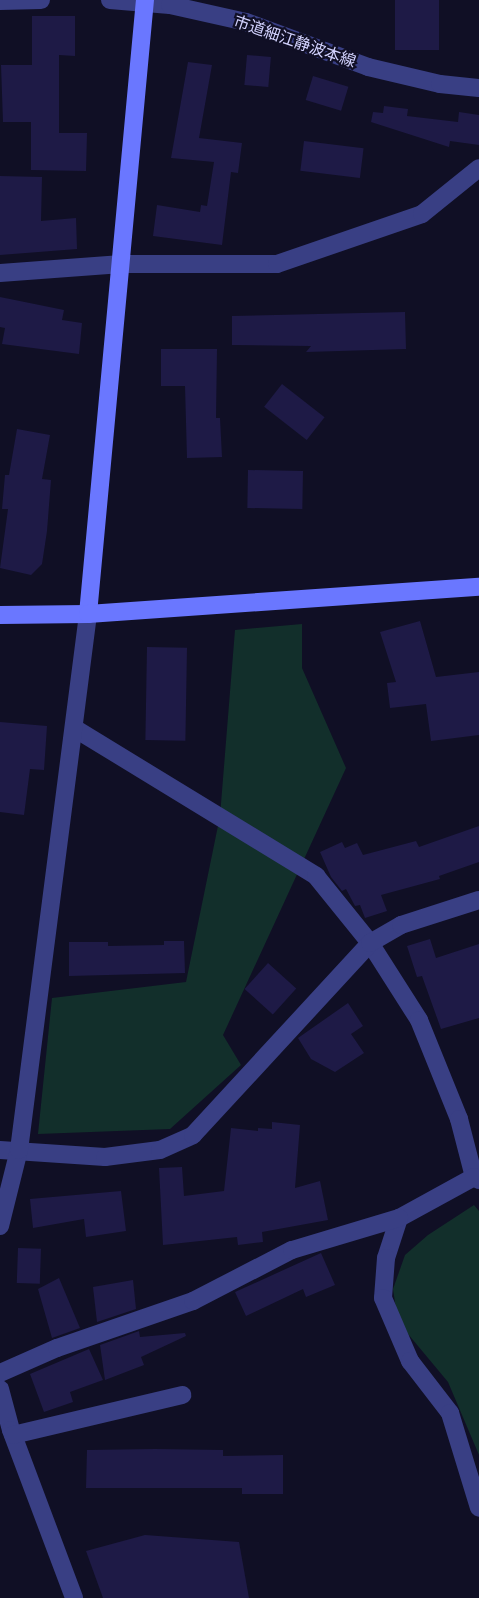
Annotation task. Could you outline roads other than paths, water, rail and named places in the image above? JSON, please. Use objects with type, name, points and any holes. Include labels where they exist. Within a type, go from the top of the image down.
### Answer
[{"type":"street","points":[[0,1],[41,0]]},
{"type":"street","name":"市道細江静波本線","points":[[110,0],[145,1],[246,22],[399,76],[479,88]]},
{"type":"street","points":[[0,1226],[19,1150],[88,614],[145,1]]},
{"type":"street","points":[[0,273],[122,264],[277,264],[422,214],[479,168]]},
{"type":"street","points":[[0,615],[88,614],[479,587]]},
{"type":"street","points":[[0,1373],[57,1348],[193,1301],[292,1250],[399,1218],[476,1179],[459,1119],[419,1020],[370,943],[316,876],[74,728]]},
{"type":"street","points":[[0,1150],[105,1157],[160,1150],[193,1135],[370,943],[401,925],[479,900]]},
{"type":"street","points":[[399,1218],[386,1258],[383,1298],[410,1361],[450,1413],[479,1508]]},
{"type":"street","points":[[0,1389],[13,1435],[74,1598]]},
{"type":"street","points":[[13,1435],[182,1395]]}]
